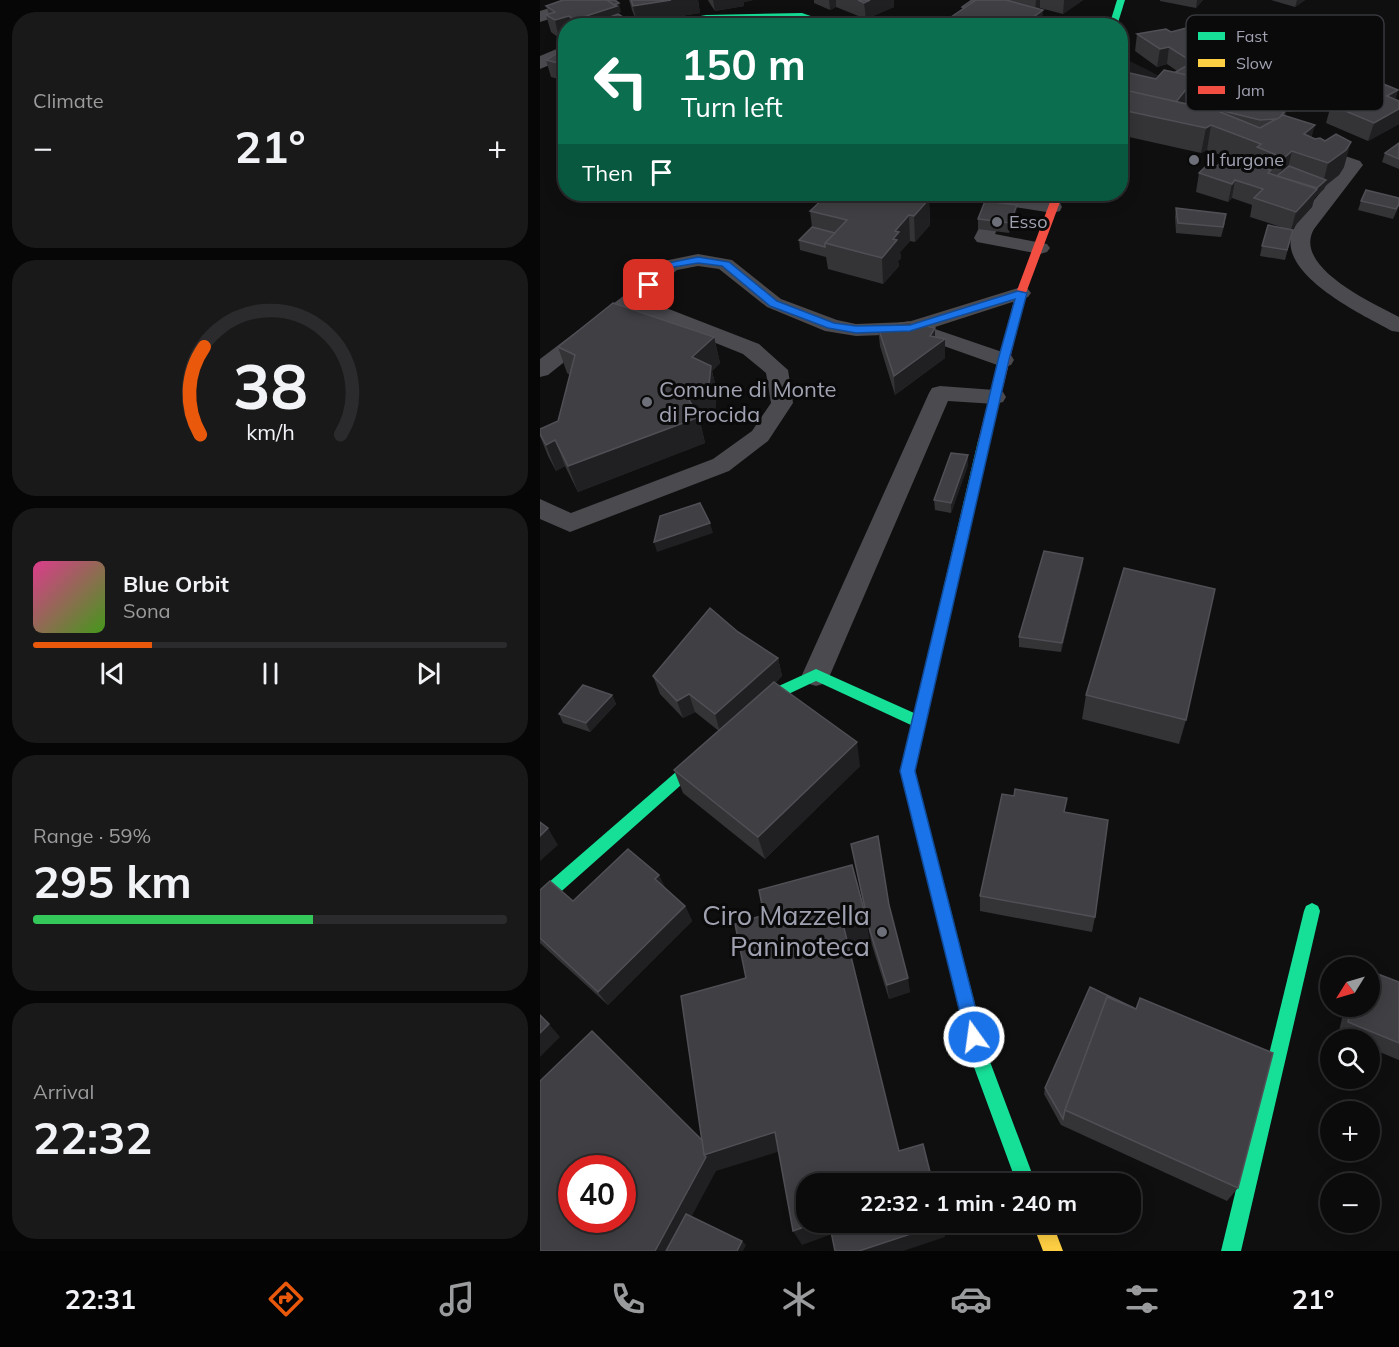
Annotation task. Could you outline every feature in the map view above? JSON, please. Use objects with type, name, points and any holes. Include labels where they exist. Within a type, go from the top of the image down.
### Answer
[{"type":"street","points":[[540,17],[592,0]]},
{"type":"street","points":[[1115,18],[1121,0]]},
{"type":"street","points":[[700,18],[802,15],[812,18]]},
{"type":"street","points":[[540,63],[558,55]]},
{"type":"street","points":[[1023,1173],[980,1059],[908,771],[1003,360],[1022,293],[1040,248],[1055,201]]},
{"type":"street","points":[[740,724],[775,694],[816,675],[919,722]]},
{"type":"street","points":[[540,900],[723,740]]},
{"type":"street","points":[[1231,1251],[1312,911]]},
{"type":"street","points":[[1046,1233],[1053,1251]]},
{"type":"lane","points":[[1292,144],[1354,165],[1329,192],[1301,235],[1302,256],[1311,271],[1348,297],[1399,326]]},
{"type":"lane","points":[[1002,201],[984,238],[1040,248]]},
{"type":"lane","points":[[540,370],[629,301],[671,265],[698,260],[725,264],[774,303],[832,326],[856,330],[910,328],[1022,293]]},
{"type":"lane","points":[[540,508],[570,523],[721,465],[760,436],[782,403],[777,370],[751,349],[629,301]]},
{"type":"lane","points":[[910,328],[1003,360]]},
{"type":"lane","points":[[816,675],[940,393],[995,397]]},
{"type":"shaded area","points":[[1128,60],[1186,89],[1186,111],[1172,121],[1128,111]]},
{"type":"building","points":[[563,0],[607,0],[617,6],[580,18],[569,16],[555,20],[546,15],[555,12],[546,6]]},
{"type":"building","points":[[607,0],[615,0],[619,3],[614,5]]},
{"type":"building","points":[[631,0],[671,0],[633,6]]},
{"type":"building","points":[[976,0],[965,8],[962,7]]},
{"type":"building","points":[[976,0],[1006,0],[1043,10],[1032,18],[950,18]]},
{"type":"building","points":[[618,14],[623,17],[620,18],[607,18]]},
{"type":"building","points":[[1186,28],[1186,58],[1169,47],[1160,49],[1137,34],[1166,29],[1171,32]]},
{"type":"building","points":[[558,53],[558,63],[546,60]]},
{"type":"building","points":[[1186,66],[1186,75],[1174,73]]},
{"type":"building","points":[[1164,70],[1186,75],[1186,90],[1176,102],[1128,91],[1130,73],[1156,79]]},
{"type":"building","points":[[1384,84],[1398,90],[1387,96],[1399,101],[1399,109],[1374,123],[1345,111],[1384,111]]},
{"type":"building","points":[[1128,91],[1186,104],[1186,111],[1218,111],[1260,128],[1283,115],[1315,125],[1304,134],[1315,139],[1320,138],[1325,141],[1336,134],[1351,142],[1346,150],[1328,163],[1292,151],[1284,158],[1257,147],[1261,144],[1211,125],[1206,128],[1128,111]]},
{"type":"building","points":[[1223,111],[1285,111],[1277,119],[1260,120]]},
{"type":"building","points":[[1399,143],[1399,159],[1385,153]]},
{"type":"building","points":[[1227,157],[1271,170],[1268,173],[1317,189],[1296,212],[1254,198],[1263,189],[1235,180],[1232,184],[1199,173],[1209,163],[1217,166]]},
{"type":"building","points":[[1289,166],[1326,180],[1317,188],[1277,176]]},
{"type":"building","points":[[1366,190],[1399,198],[1399,204],[1396,209],[1361,201]]},
{"type":"building","points":[[821,201],[927,201],[914,216],[909,215],[895,231],[899,232],[893,239],[897,240],[882,258],[825,243],[847,220],[810,211]]},
{"type":"building","points":[[985,201],[1017,205],[1010,223],[978,219]]},
{"type":"building","points":[[1176,208],[1226,214],[1223,227],[1178,223]]},
{"type":"building","points":[[1268,225],[1293,230],[1287,250],[1262,246]]},
{"type":"building","points":[[812,227],[835,233],[825,243],[825,247],[799,240]]},
{"type":"building","name":"Comune di Monte di Procida","points":[[613,303],[714,337],[692,357],[711,366],[709,385],[685,393],[699,417],[568,466],[555,440],[546,445],[540,434],[540,429],[558,421],[575,355],[558,347]]},
{"type":"building","points":[[908,322],[935,328],[930,336],[945,339],[894,376],[878,327]]},
{"type":"building","points":[[951,453],[968,455],[951,503],[934,500]]},
{"type":"building","points":[[700,503],[710,523],[654,542],[660,516]]},
{"type":"building","points":[[1044,551],[1083,558],[1062,643],[1019,637]]},
{"type":"building","points":[[1124,568],[1215,589],[1186,720],[1086,695]]},
{"type":"building","points":[[710,608],[738,632],[778,658],[715,714],[689,694],[677,701],[653,676]]},
{"type":"building","points":[[774,682],[857,742],[758,837],[674,770]]},
{"type":"building","points":[[583,685],[612,695],[586,723],[559,714]]},
{"type":"building","points":[[1015,789],[1067,798],[1064,812],[1108,820],[1095,917],[980,896],[1002,794],[1014,796]]},
{"type":"building","points":[[540,822],[548,828],[540,836]]},
{"type":"building","name":"Ciro Mazzella Paninoteca","points":[[878,836],[889,905],[908,978],[887,985],[870,931],[851,844]]},
{"type":"building","points":[[628,849],[659,875],[655,879],[685,906],[598,992],[540,938],[540,890],[550,881],[573,901]]},
{"type":"building","points":[[852,865],[866,917],[843,924],[899,1151],[923,1144],[930,1173],[796,1173],[796,1230],[793,1231],[775,1132],[704,1155],[681,996],[746,978],[735,924],[764,915],[759,890]]},
{"type":"building","points":[[1380,975],[1399,982],[1399,1043],[1380,1035],[1380,1029],[1365,1029],[1348,1022],[1349,1017],[1380,1017]]},
{"type":"building","points":[[1090,987],[1134,1008],[1107,997],[1063,1119],[1045,1088]]},
{"type":"building","points":[[1107,997],[1136,1009],[1140,998],[1273,1053],[1238,1188],[1065,1110]]},
{"type":"building","points":[[540,1015],[549,1024],[540,1033]]},
{"type":"building","points":[[592,1031],[702,1140],[706,1157],[655,1251],[540,1251],[540,1081]]},
{"type":"building","points":[[686,1214],[742,1241],[737,1251],[666,1251]]},
{"type":"building","points":[[831,1233],[914,1233],[859,1251],[835,1251]]},
{"type":"traffic: fast","points":[[1115,18],[1121,0]]},
{"type":"traffic: fast","points":[[700,18],[802,15],[812,18]]},
{"type":"traffic: fast","points":[[984,441],[908,771],[980,1059],[1023,1173]]},
{"type":"traffic: fast","points":[[749,717],[775,694],[816,675],[919,722]]},
{"type":"traffic: fast","points":[[540,900],[712,749]]},
{"type":"traffic: fast","points":[[1231,1251],[1312,911]]},
{"type":"traffic: slow","points":[[1046,1233],[1053,1251]]},
{"type":"traffic: jam","points":[[984,441],[1021,293],[1055,201]]},
{"type":"place","name":"Il furgone","points":[[1194,160]]},
{"type":"place","name":"Esso","points":[[997,222]]},
{"type":"place","name":"Comune di Monte di Procida","points":[[647,402]]},
{"type":"place","name":"Ciro Mazzella Paninoteca","points":[[882,932]]},
{"type":"route","points":[[649,285],[671,265],[698,260],[725,264],[774,303],[832,326],[856,330],[910,328],[1022,293],[1003,360],[908,771],[974,1037]]}]
